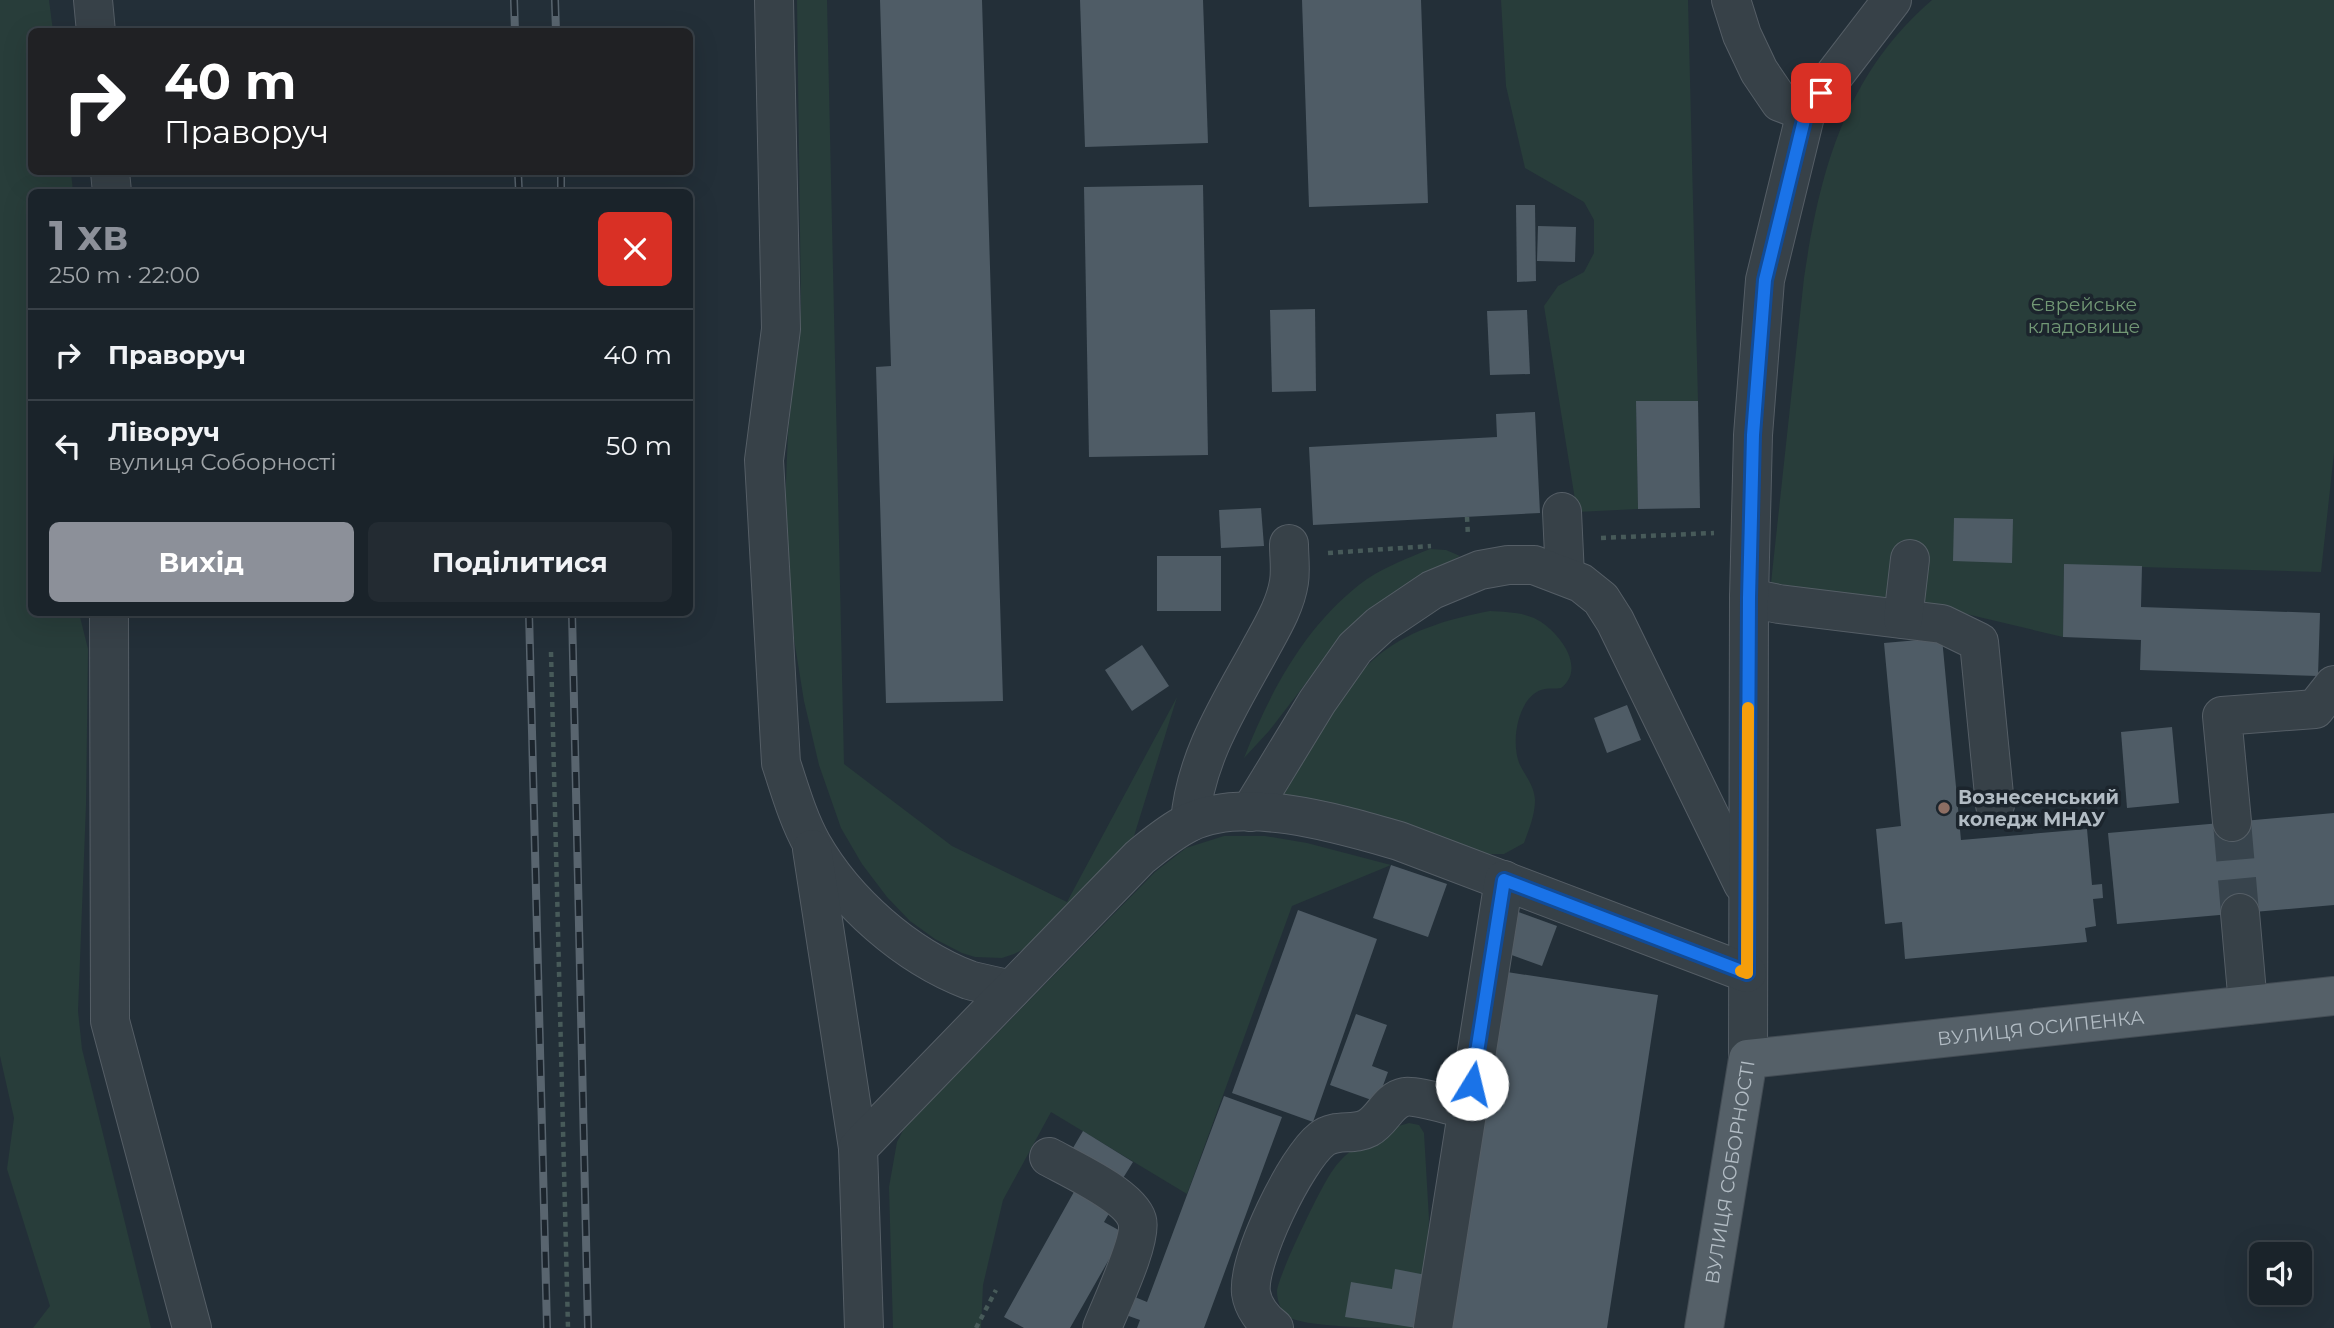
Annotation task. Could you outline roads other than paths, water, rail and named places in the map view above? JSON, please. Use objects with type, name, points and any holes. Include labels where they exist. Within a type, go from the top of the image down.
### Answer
[{"type":"main road","name":"ВУЛИЦЯ ОСИПЕНКА","points":[[1748,1059],[2334,996]]},
{"type":"main road","name":"ВУЛИЦЯ СОБОРНОСТІ","points":[[1704,1328],[1748,1059]]},
{"type":"street","points":[[93,0],[96,28]]},
{"type":"street","points":[[774,0],[781,329],[764,460],[781,763],[794,805],[812,844],[835,877],[862,908],[894,937],[931,962],[970,980],[1011,990]]},
{"type":"street","points":[[1731,0],[1742,35],[1759,71],[1780,102],[1806,112]]},
{"type":"street","name":"ВУЛИЦЯ СОБОРНОСТІ","points":[[1748,1059],[1746,892],[1749,598],[1753,435],[1765,280],[1806,112],[1892,0]]},
{"type":"street","points":[[1562,512],[1565,576]]},
{"type":"street","points":[[1189,822],[1194,789],[1212,736],[1274,624],[1285,596],[1289,576],[1289,544]]},
{"type":"street","points":[[1903,619],[1910,559]]},
{"type":"street","points":[[1250,812],[1317,702],[1355,648],[1380,625],[1432,590],[1480,569],[1534,565],[1581,583],[1601,600],[1615,621],[1746,892]]},
{"type":"street","points":[[1749,598],[1942,624],[1979,642],[1995,805]]},
{"type":"street","points":[[109,616],[110,1021],[192,1328]]},
{"type":"street","points":[[2232,822],[2222,716],[2315,709],[2334,685]]},
{"type":"street","points":[[858,1148],[1140,857],[1189,822],[1219,814],[1250,812],[1288,815],[1362,830],[1399,841],[1747,973]]},
{"type":"street","points":[[812,844],[858,1148],[864,1328]]},
{"type":"street","points":[[1433,1328],[1504,880]]},
{"type":"street","points":[[2240,913],[2248,1005]]},
{"type":"street","points":[[1274,1328],[1266,1323],[1256,1307],[1251,1293],[1252,1275],[1278,1205],[1297,1169],[1322,1139],[1336,1132],[1354,1132],[1368,1128],[1381,1117],[1391,1103],[1406,1097],[1468,1110]]},
{"type":"street","points":[[1049,1157],[1116,1195],[1129,1206],[1138,1220],[1137,1237],[1102,1328]]},
{"type":"tunnel","points":[[2232,822],[2240,913]]},
{"type":"railway","points":[[514,0],[515,28]]},
{"type":"railway","points":[[555,0],[556,28]]},
{"type":"railway","points":[[518,175],[519,189]]},
{"type":"railway","points":[[561,175],[561,189]]},
{"type":"railway","points":[[529,616],[547,1328]]},
{"type":"railway","points":[[572,616],[588,1328]]},
{"type":"place","name":"Вознесенський коледж МНАУ","points":[[1944,808]]},
{"type":"park label","name":"Єврейське кладовище","points":[[2084,315]]}]
